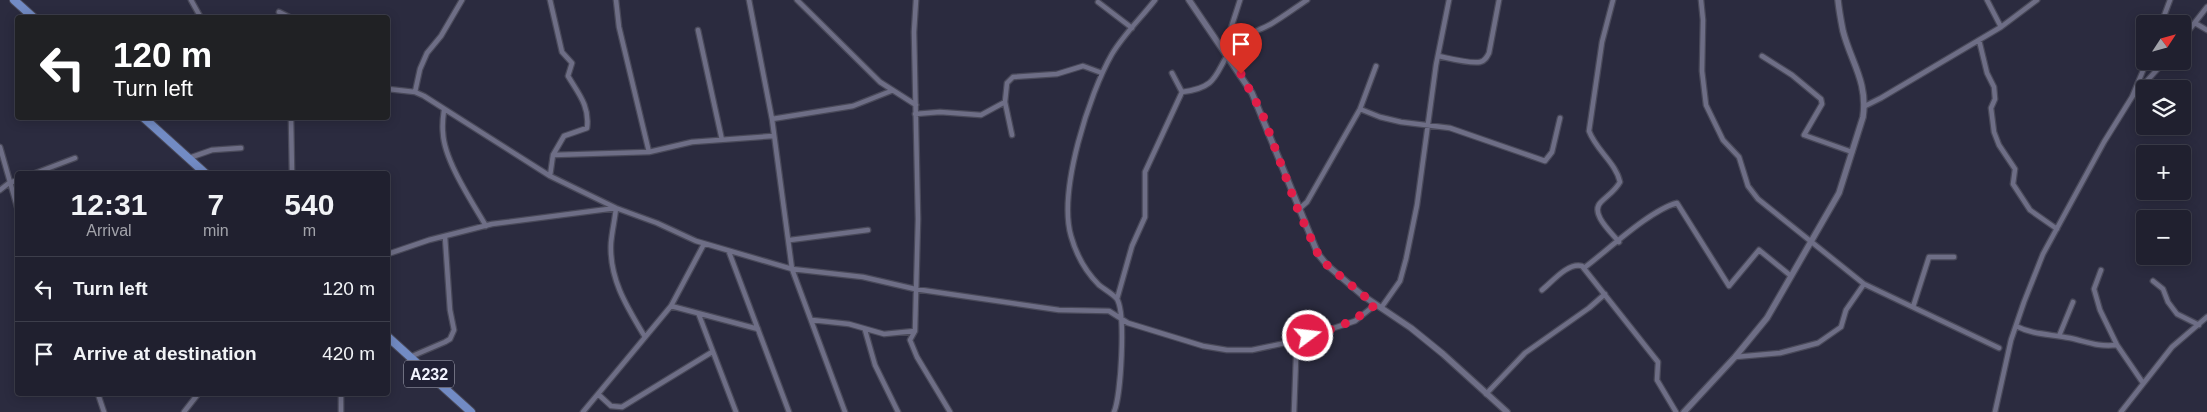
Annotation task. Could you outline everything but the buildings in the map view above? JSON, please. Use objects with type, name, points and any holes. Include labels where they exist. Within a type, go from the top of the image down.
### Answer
[{"type":"main road","points":[[14,0],[31,15]]},
{"type":"main road","points":[[146,120],[203,171]]},
{"type":"main road","name":"A232","points":[[390,339],[471,412]]},
{"type":"street","points":[[191,0],[199,15]]},
{"type":"street","points":[[415,92],[420,69],[427,53],[441,36],[462,0]]},
{"type":"street","points":[[550,0],[562,52],[572,63],[568,76],[586,107],[587,123],[587,128],[564,136],[553,155],[550,176]]},
{"type":"street","points":[[616,0],[619,27],[649,152]]},
{"type":"street","points":[[749,0],[772,119],[773,136],[790,240],[792,269],[846,412]]},
{"type":"street","points":[[797,0],[891,91],[916,105]]},
{"type":"street","points":[[916,0],[915,114],[918,219],[915,331],[910,340],[917,357],[950,412]]},
{"type":"street","points":[[1114,412],[1122,352],[1121,317],[1116,299],[1094,279],[1079,257],[1070,233],[1068,198],[1076,154],[1094,91],[1112,53],[1154,0]]},
{"type":"street","points":[[1189,0],[1256,99],[1298,210],[1318,254],[1327,265],[1378,307],[1411,328],[1443,354],[1506,412]]},
{"type":"street","points":[[1221,46],[1231,28],[1240,0]]},
{"type":"street","points":[[1182,92],[1197,90],[1209,85],[1237,42],[1249,33],[1270,25],[1306,0]]},
{"type":"street","points":[[390,88],[415,92],[550,176],[616,208],[704,244],[729,252],[792,269],[863,277],[915,289],[1059,310],[1109,311],[1128,323],[1203,346],[1227,350],[1252,350],[1294,341],[1355,321],[1378,307],[1400,281],[1417,205],[1427,124],[1449,0]]},
{"type":"street","points":[[1438,56],[1472,62],[1485,60],[1490,53],[1500,0]]},
{"type":"street","points":[[1613,0],[1602,42],[1589,131],[1592,140],[1618,174],[1620,182],[1616,189],[1598,204],[1597,211],[1598,216],[1619,242]]},
{"type":"street","points":[[1701,0],[1702,71],[1706,105],[1723,140],[1739,157],[1748,186],[1774,213],[1812,240],[1864,284],[1999,348]]},
{"type":"street","points":[[1684,412],[1735,357],[1767,318],[1839,193],[1865,106],[1862,84],[1843,32],[1838,0]]},
{"type":"street","points":[[1987,0],[2001,27]]},
{"type":"street","points":[[1865,106],[2001,27],[2037,0]]},
{"type":"street","points":[[2164,15],[2170,0]]},
{"type":"street","points":[[1098,2],[1132,28]]},
{"type":"street","points":[[2191,28],[2207,7]]},
{"type":"street","points":[[279,12],[285,15]]},
{"type":"street","points":[[2195,23],[2207,30]]},
{"type":"street","points":[[698,30],[722,140]]},
{"type":"street","points":[[1979,40],[1987,73],[1994,87],[1995,99],[1991,108],[1994,132],[1999,145],[2015,169],[2013,184],[2030,210],[2057,229]]},
{"type":"street","points":[[1762,56],[1792,75],[1821,99],[1822,104],[1804,135],[1852,152]]},
{"type":"street","points":[[1012,134],[1005,102],[1007,83],[1013,77],[1057,74],[1083,66],[1102,73]]},
{"type":"street","points":[[1298,210],[1307,202],[1360,109],[1376,66]]},
{"type":"street","points":[[1995,412],[2016,326],[2043,254],[2104,142],[2132,97],[2143,70]]},
{"type":"street","points":[[2132,97],[2157,70]]},
{"type":"street","points":[[1172,73],[1182,92]]},
{"type":"street","points":[[772,119],[853,106],[891,91]]},
{"type":"street","points":[[1116,299],[1132,246],[1145,217],[1145,172],[1182,92]]},
{"type":"street","points":[[915,114],[930,112],[981,115],[1005,102]]},
{"type":"street","points":[[1360,109],[1380,117],[1401,122],[1450,128],[1545,161],[1552,152],[1560,118]]},
{"type":"street","points":[[444,110],[443,134],[447,148],[456,172],[486,226]]},
{"type":"street","points":[[291,120],[292,171]]},
{"type":"street","points":[[553,155],[649,152],[692,142],[773,136]]},
{"type":"street","points":[[0,147],[15,201]]},
{"type":"street","points":[[188,158],[212,150],[241,148]]},
{"type":"street","points":[[41,171],[74,158]]},
{"type":"street","points":[[0,190],[15,181]]},
{"type":"street","points":[[1584,268],[1652,215],[1666,206],[1677,203],[1730,286],[1759,250],[1791,276]]},
{"type":"street","points":[[390,253],[486,226],[616,208]]},
{"type":"street","points":[[616,208],[611,244],[615,277],[622,299],[645,337]]},
{"type":"street","points":[[790,240],[868,230]]},
{"type":"street","points":[[410,357],[450,339],[454,330],[450,310],[445,237]]},
{"type":"street","points":[[583,412],[671,306],[704,244]]},
{"type":"street","points":[[729,252],[789,412]]},
{"type":"street","points":[[1913,307],[1930,258],[1954,257]]},
{"type":"street","points":[[1542,290],[1565,270],[1578,264],[1584,268],[1658,362],[1657,380],[1676,412]]},
{"type":"street","points":[[2101,270],[2094,289],[2100,310],[2117,345],[2143,383]]},
{"type":"street","points":[[2153,281],[2163,289],[2168,302],[2177,314],[2199,325]]},
{"type":"street","points":[[1735,357],[1780,353],[1818,343],[1841,327],[1846,310],[1864,284]]},
{"type":"street","points":[[1486,394],[1525,352],[1589,308],[1605,294]]},
{"type":"street","points":[[2059,336],[2073,302]]},
{"type":"street","points":[[671,306],[699,315],[758,329]]},
{"type":"street","points":[[699,315],[736,412]]},
{"type":"street","points":[[2121,412],[2172,347],[2207,317]]},
{"type":"street","points":[[812,320],[849,324],[884,334],[915,331]]},
{"type":"street","points":[[2016,326],[2028,332],[2059,336],[2090,345],[2117,345]]},
{"type":"street","points":[[865,330],[875,365],[898,412]]},
{"type":"street","points":[[1294,341],[1296,358],[1294,412]]},
{"type":"street","points":[[598,394],[610,406],[622,407],[712,352]]},
{"type":"street","points":[[99,396],[104,412]]},
{"type":"street","points":[[184,412],[196,396]]},
{"type":"street","points":[[341,396],[341,412]]},
{"type":"route","points":[[1241,74],[1262,113],[1298,210],[1318,254],[1327,265],[1375,305],[1355,321],[1308,336]]}]
